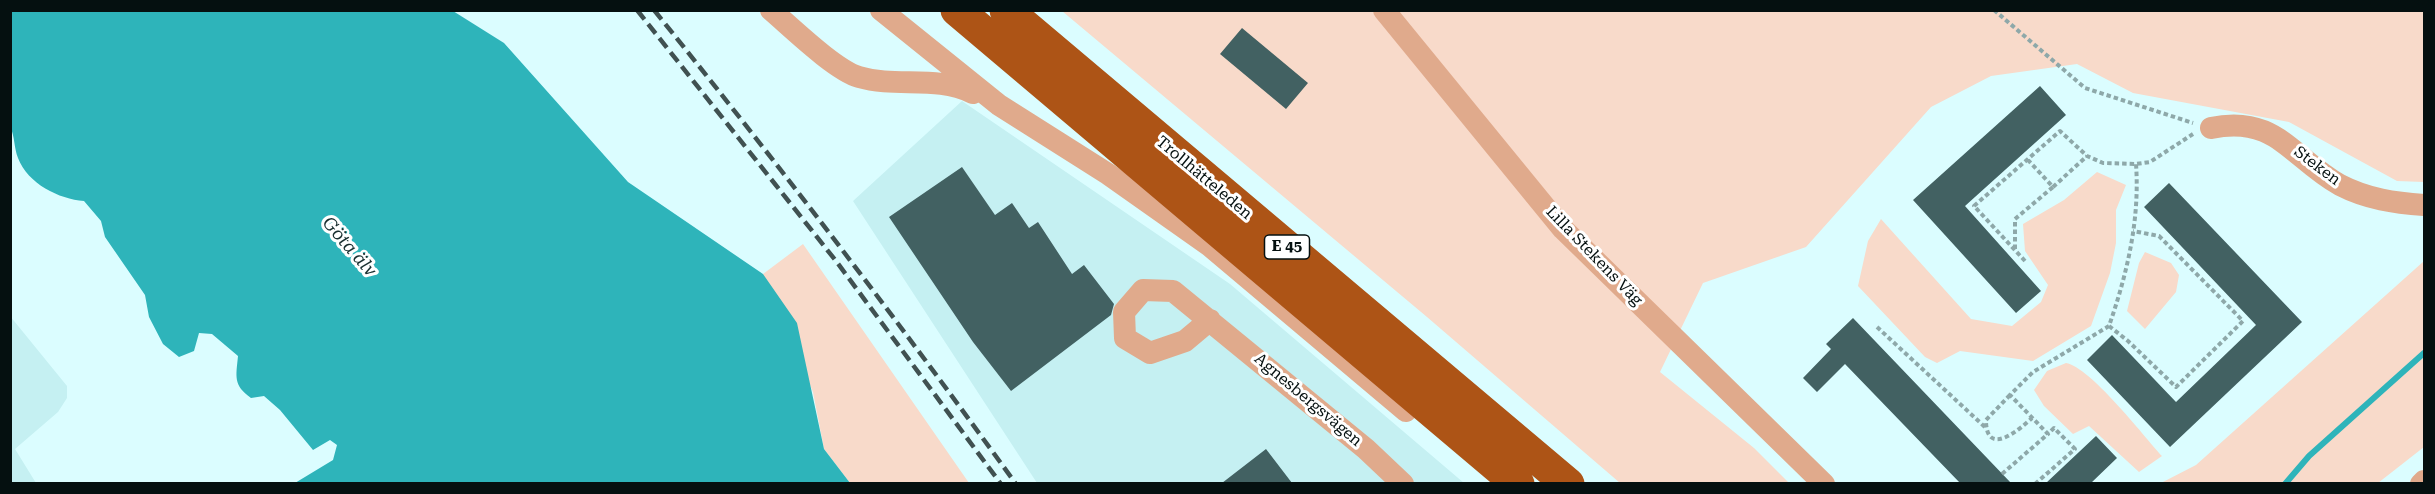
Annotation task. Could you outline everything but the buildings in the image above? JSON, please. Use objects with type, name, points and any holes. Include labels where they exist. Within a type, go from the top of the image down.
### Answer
[{"type":"highway","name":"Trollhätteleden","points":[[957,10],[1517,483]]},
{"type":"highway","name":"Trollhätteleden","points":[[1006,10],[1568,483]]},
{"type":"street","points":[[771,10],[823,54],[857,77],[954,85],[999,105]]},
{"type":"street","points":[[881,10],[999,105],[1108,174],[1210,246],[1479,470],[1517,483]]},
{"type":"street","name":"Lilla Stekens Väg","points":[[1384,10],[1563,229],[1824,483]]},
{"type":"street","name":"Steken","points":[[2211,128],[2228,124],[2264,131],[2288,144],[2317,170],[2355,192],[2384,201],[2424,205]]},
{"type":"street","name":"Agnesbergsvägen","points":[[1210,320],[1366,449],[1403,483]]},
{"type":"path","points":[[1994,10],[2085,88],[2211,128]]},
{"type":"path","points":[[2025,261],[1974,206],[2060,131],[2087,156],[2103,163],[2136,164],[2150,162],[2178,141],[2211,128]]},
{"type":"path","points":[[2015,250],[2015,219],[2087,156]]},
{"type":"path","points":[[2028,160],[2053,187]]},
{"type":"path","points":[[1986,428],[1986,420],[1991,411],[2033,372],[2109,326],[2124,281],[2133,231],[2136,164]]},
{"type":"path","points":[[2109,326],[2176,387],[2243,321],[2159,236],[2133,231]]},
{"type":"path","points":[[1877,327],[1986,428],[1991,436],[2001,440],[2011,437],[2032,418]]},
{"type":"path","points":[[2010,394],[2048,434]]},
{"type":"path","points":[[2002,474],[2054,428],[2075,449],[2035,483]]},
{"type":"shaded area","points":[[1062,11],[2424,11],[2424,182],[2397,181],[2289,122],[2133,93],[2077,64],[1991,76],[1931,107],[1806,247],[1703,283],[1660,372],[1754,448],[1789,483],[1620,483],[1427,317]]},
{"type":"shaded area","points":[[962,101],[1230,284],[1464,483],[1037,483],[853,201]]},
{"type":"shaded area","points":[[2097,172],[2126,185],[2116,210],[2116,243],[2110,273],[2091,326],[2033,361],[1960,351],[1937,363],[1925,357],[1858,286],[1868,241],[1881,219],[1971,319],[2012,326],[2041,302],[2048,285],[2025,251],[2023,224],[2064,200]]},
{"type":"shaded area","points":[[803,244],[969,483],[850,483],[824,449],[813,392],[763,274]]},
{"type":"shaded area","points":[[2145,252],[2171,263],[2179,275],[2176,292],[2145,329],[2127,311],[2139,263]]},
{"type":"shaded area","points":[[2424,261],[2424,447],[2378,483],[2161,483],[2196,465]]},
{"type":"shaded area","points":[[10,316],[67,386],[67,398],[58,412],[15,449],[36,483],[11,483]]},
{"type":"shaded area","points":[[2066,363],[2076,367],[2102,389],[2162,456],[2139,472],[2089,426],[2073,434],[2044,406],[2034,390],[2047,371]]},
{"type":"water","name":"Göta älv","points":[[10,11],[453,11],[504,43],[628,182],[763,274],[797,323],[824,449],[850,483],[295,483],[333,460],[337,445],[330,440],[313,450],[280,410],[264,396],[251,398],[245,393],[237,380],[238,356],[212,334],[199,333],[194,351],[179,357],[163,344],[149,317],[145,295],[105,237],[101,221],[84,201],[65,197],[45,188],[37,183],[23,167],[10,126]]},
{"type":"waterway","points":[[2285,484],[2309,456],[2424,353]]},
{"type":"railway","points":[[637,10],[836,261],[1001,484]]},
{"type":"railway","points":[[654,10],[838,244],[1016,484]]}]
